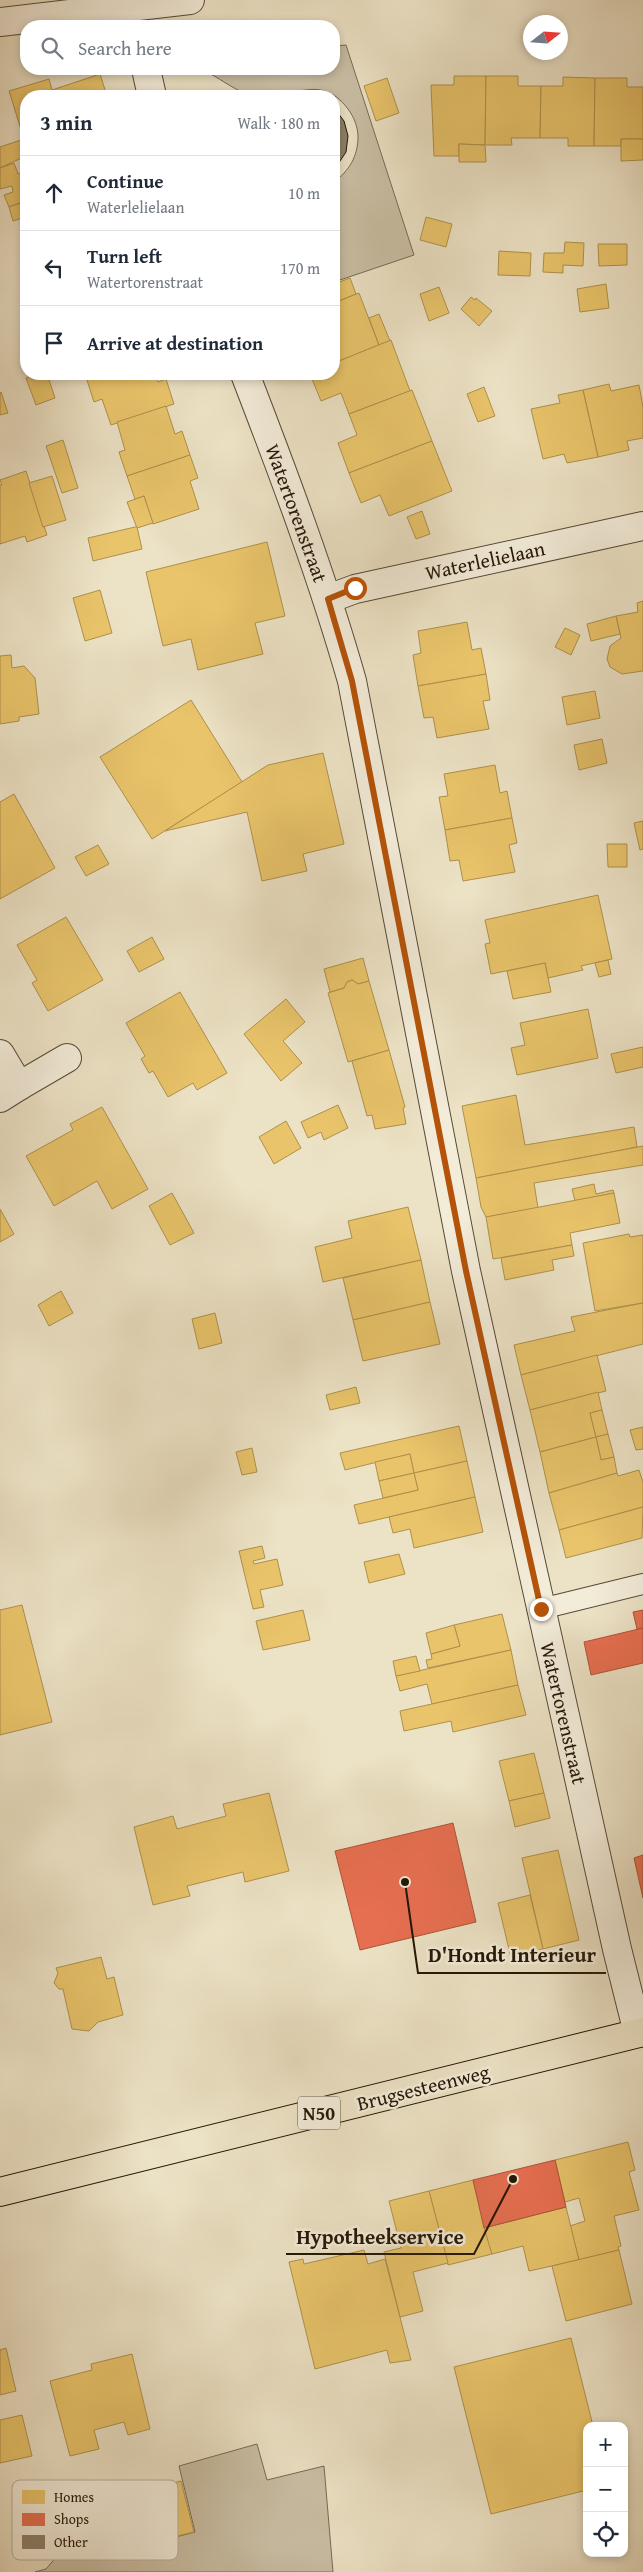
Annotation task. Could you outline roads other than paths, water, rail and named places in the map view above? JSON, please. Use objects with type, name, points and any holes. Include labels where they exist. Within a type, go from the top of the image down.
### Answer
[{"type":"main road","name":"Brugsesteenweg","points":[[0,2192],[641,2033]]},
{"type":"street","points":[[0,22],[88,6],[142,16],[190,0]]},
{"type":"street","points":[[147,75],[151,90]]},
{"type":"street","name":"Watertorenstraat","points":[[247,380],[302,523],[328,599],[352,681],[466,1271],[617,1948],[641,2033]]},
{"type":"street","name":"Waterlelielaan","points":[[328,599],[355,588],[643,526]]},
{"type":"street","points":[[0,1054],[10,1092],[67,1058]]},
{"type":"lane","points":[[541,1609],[643,1584]]},
{"type":"place","name":"D'Hondt Interieur","points":[[405,1882]]},
{"type":"place","name":"Hypotheekservice","points":[[513,2179]]}]
